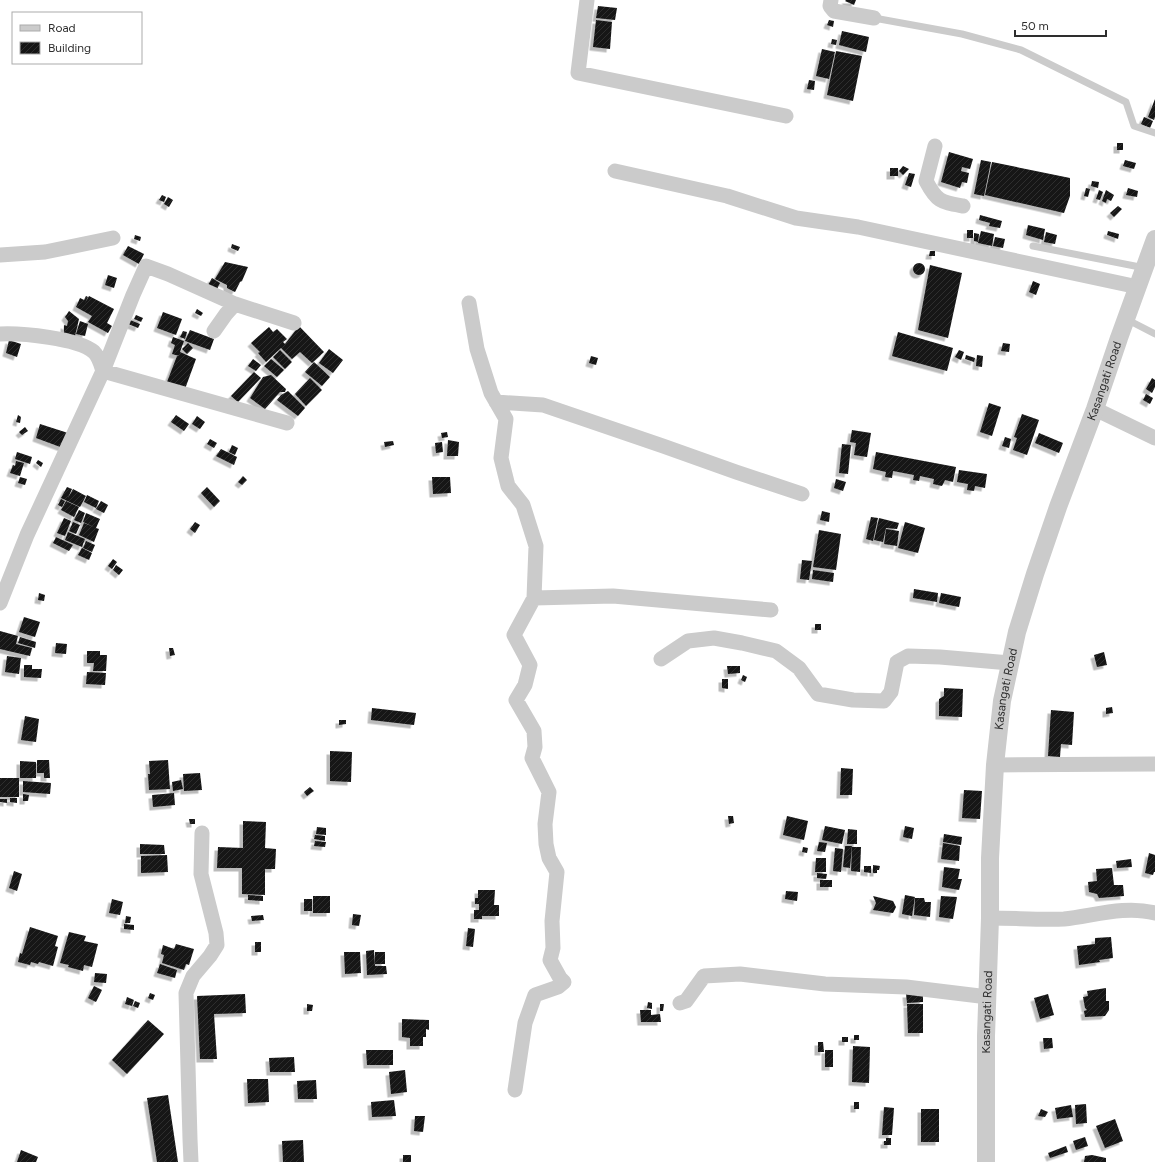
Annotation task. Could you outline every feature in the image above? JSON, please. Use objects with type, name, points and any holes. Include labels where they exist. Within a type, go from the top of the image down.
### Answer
[{"type":"street","points":[[587,0],[578,73],[786,116]]},
{"type":"street","points":[[831,0],[830,6],[834,11],[874,18]]},
{"type":"street","points":[[935,146],[926,181],[932,193],[943,203],[963,206]]},
{"type":"street","points":[[615,171],[727,196],[796,218],[858,227],[1138,287]]},
{"type":"street","points":[[0,255],[45,252],[113,238]]},
{"type":"street","name":"Kasangati Road","points":[[986,1162],[990,858],[995,764],[1002,701],[1017,632],[1058,507],[1095,409],[1155,239]]},
{"type":"street","points":[[0,603],[28,535],[104,371],[146,266],[168,274],[235,304],[294,323]]},
{"type":"street","points":[[469,303],[477,349],[491,393],[506,419],[501,458],[506,479],[508,486],[523,505],[536,546],[534,598],[514,635],[530,666],[525,685],[516,700],[534,731],[535,747],[532,758],[549,792],[545,824],[546,844],[549,858],[557,872],[552,921],[553,948],[550,960],[560,978],[564,982],[558,987],[535,996],[525,1023],[515,1090]]},
{"type":"street","points":[[214,332],[235,304]]},
{"type":"street","points":[[0,334],[48,337],[84,347],[93,351],[104,371],[287,423]]},
{"type":"street","points":[[496,402],[543,405],[802,494]]},
{"type":"street","points":[[1095,409],[1155,438]]},
{"type":"street","points":[[534,598],[614,596],[771,610]]},
{"type":"street","points":[[661,658],[688,642],[714,638],[742,643],[776,651],[799,668],[818,694],[853,700],[884,701],[891,692],[897,662],[908,656],[1010,663]]},
{"type":"street","points":[[995,764],[1155,764]]},
{"type":"street","points":[[191,1162],[186,993],[193,976],[217,945],[216,933],[201,874],[202,833]]},
{"type":"street","points":[[990,918],[1064,918],[1104,912],[1134,911],[1155,913]]},
{"type":"street","points":[[680,1003],[686,1002],[704,976],[740,974],[825,984],[906,987],[988,997]]},
{"type":"lane","points":[[874,18],[962,34],[1021,50],[1126,102],[1134,126],[1155,133]]},
{"type":"lane","points":[[1033,246],[1145,268]]},
{"type":"lane","points":[[1126,319],[1155,334]]},
{"type":"building","points":[[856,0],[854,5],[845,1]]},
{"type":"building","points":[[598,6],[617,8],[615,20],[596,18]]},
{"type":"building","points":[[596,20],[612,22],[610,49],[593,47]]},
{"type":"building","points":[[829,20],[834,21],[833,27],[827,25]]},
{"type":"building","points":[[842,31],[869,37],[866,52],[839,45]]},
{"type":"building","points":[[832,39],[837,40],[836,45],[831,44]]},
{"type":"building","points":[[822,49],[835,52],[829,79],[816,76]]},
{"type":"building","points":[[836,51],[862,56],[853,101],[827,95]]},
{"type":"building","points":[[809,80],[815,81],[814,90],[807,89]]},
{"type":"building","points":[[1155,99],[1155,117],[1154,120],[1148,117]]},
{"type":"building","points":[[1144,117],[1153,121],[1150,128],[1141,124]]},
{"type":"building","points":[[1117,143],[1123,143],[1123,150],[1117,150]]},
{"type":"building","points":[[949,152],[973,159],[970,169],[962,167],[961,171],[969,173],[967,183],[962,182],[960,188],[941,182]]},
{"type":"building","points":[[981,160],[991,162],[984,196],[974,194]]},
{"type":"building","points":[[1125,160],[1136,163],[1134,169],[1123,166]]},
{"type":"building","points":[[992,162],[1070,178],[1070,196],[1064,213],[985,195]]},
{"type":"building","points":[[903,166],[909,169],[903,175],[899,171]]},
{"type":"building","points":[[890,168],[898,168],[898,176],[890,176]]},
{"type":"building","points":[[909,173],[915,174],[911,187],[905,185]]},
{"type":"building","points":[[1092,181],[1099,182],[1098,188],[1091,186]]},
{"type":"building","points":[[1086,188],[1090,189],[1088,197],[1084,196]]},
{"type":"building","points":[[1128,188],[1138,191],[1137,197],[1126,195]]},
{"type":"building","points":[[1099,190],[1103,192],[1100,200],[1096,199]]},
{"type":"building","points":[[1106,190],[1114,195],[1111,201],[1107,199],[1106,203],[1102,201]]},
{"type":"building","points":[[162,195],[166,197],[164,202],[159,200]]},
{"type":"building","points":[[168,197],[173,200],[169,207],[164,204]]},
{"type":"building","points":[[1118,206],[1122,209],[1114,217],[1110,213]]},
{"type":"building","points":[[980,215],[1002,221],[1000,228],[989,226],[990,223],[979,220]]},
{"type":"building","points":[[1028,225],[1045,229],[1043,240],[1026,235]]},
{"type":"building","points":[[967,230],[973,230],[973,238],[967,238]]},
{"type":"building","points":[[981,231],[994,234],[992,246],[978,243]]},
{"type":"building","points":[[1108,231],[1119,234],[1118,239],[1107,235]]},
{"type":"building","points":[[1046,232],[1057,235],[1055,244],[1044,242]]},
{"type":"building","points":[[974,233],[979,234],[978,242],[974,241]]},
{"type":"building","points":[[135,235],[141,237],[140,241],[134,239]]},
{"type":"building","points":[[995,237],[1005,239],[1003,248],[993,246]]},
{"type":"building","points":[[232,244],[240,247],[238,251],[231,248]]},
{"type":"building","points":[[128,246],[144,254],[139,264],[123,255]]},
{"type":"building","points":[[930,251],[935,251],[935,256],[929,256]]},
{"type":"building","points":[[225,262],[248,267],[235,292],[227,288],[227,285],[215,279]]},
{"type":"building","points":[[917,263],[921,263],[925,269],[921,275],[917,275],[913,271],[913,267]]},
{"type":"building","points":[[930,265],[962,273],[948,338],[918,330]]},
{"type":"building","points":[[108,275],[117,278],[114,288],[105,285]]},
{"type":"building","points":[[212,278],[220,283],[217,289],[208,285]]},
{"type":"building","points":[[1033,281],[1040,284],[1036,295],[1029,292]]},
{"type":"building","points":[[86,296],[88,297],[85,303],[89,296],[114,309],[107,323],[112,326],[108,333],[88,322],[92,316],[76,307],[80,298],[84,300]]},
{"type":"building","points":[[197,309],[203,313],[201,316],[195,313]]},
{"type":"building","points":[[69,311],[79,319],[75,336],[64,333],[64,325],[67,326],[68,321],[65,317]]},
{"type":"building","points":[[163,312],[182,319],[176,335],[157,328]]},
{"type":"building","points":[[136,315],[143,318],[141,322],[134,319]]},
{"type":"building","points":[[130,320],[140,324],[138,328],[128,324]]},
{"type":"building","points":[[80,321],[88,324],[85,336],[76,334]]},
{"type":"building","points":[[299,326],[324,352],[312,363],[300,352],[292,359],[281,348],[266,362],[258,353],[260,352],[251,343],[269,327],[273,332],[277,329],[287,339],[283,342],[285,344]]},
{"type":"building","points":[[190,330],[214,339],[210,350],[185,341]]},
{"type":"building","points":[[183,331],[187,332],[185,339],[180,337]]},
{"type":"building","points":[[898,332],[953,348],[947,371],[892,356]]},
{"type":"building","points":[[173,337],[184,341],[180,352],[196,359],[185,389],[167,382],[177,356],[179,356],[172,354],[175,345],[171,343]]},
{"type":"building","points":[[9,340],[21,344],[17,357],[6,353]]},
{"type":"building","points":[[188,343],[193,348],[187,354],[182,349]]},
{"type":"building","points":[[1003,343],[1010,344],[1009,352],[1001,351]]},
{"type":"building","points":[[329,349],[343,360],[333,373],[319,363]]},
{"type":"building","points":[[280,350],[292,362],[285,369],[273,357]]},
{"type":"building","points":[[959,350],[964,352],[961,360],[955,357]]},
{"type":"building","points":[[966,355],[975,358],[974,362],[965,359]]},
{"type":"building","points":[[977,355],[983,356],[982,367],[976,366]]},
{"type":"building","points":[[591,356],[598,358],[596,365],[589,363]]},
{"type":"building","points":[[253,359],[261,365],[256,371],[248,366]]},
{"type":"building","points":[[271,359],[284,370],[277,377],[264,366]]},
{"type":"building","points":[[314,362],[330,377],[322,386],[305,372]]},
{"type":"building","points":[[254,372],[261,378],[238,402],[231,396]]},
{"type":"building","points":[[271,375],[286,389],[285,392],[280,392],[265,409],[250,398],[263,377]]},
{"type":"building","points":[[310,378],[322,390],[306,406],[295,394]]},
{"type":"building","points":[[1152,378],[1155,380],[1155,387],[1152,393],[1146,389]]},
{"type":"building","points":[[288,391],[305,408],[298,416],[277,400],[281,395]]},
{"type":"building","points":[[1146,394],[1153,398],[1150,404],[1143,400]]},
{"type":"building","points":[[989,403],[1001,407],[992,436],[980,432]]},
{"type":"building","points":[[1022,414],[1039,420],[1027,455],[1013,450],[1017,438],[1014,437]]},
{"type":"building","points":[[18,415],[21,417],[20,423],[16,422]]},
{"type":"building","points":[[176,415],[189,424],[184,431],[171,422]]},
{"type":"building","points":[[197,416],[205,422],[200,429],[192,424]]},
{"type":"building","points":[[40,424],[68,433],[63,448],[36,438]]},
{"type":"building","points":[[25,427],[28,431],[22,435],[19,432]]},
{"type":"building","points":[[852,430],[871,433],[867,457],[854,455],[856,443],[850,442]]},
{"type":"building","points":[[447,432],[448,437],[442,438],[441,433]]},
{"type":"building","points":[[1039,433],[1063,443],[1059,453],[1035,443]]},
{"type":"building","points":[[1005,437],[1011,439],[1009,448],[1002,446]]},
{"type":"building","points":[[210,439],[217,443],[214,448],[207,444]]},
{"type":"building","points":[[448,440],[459,442],[458,456],[447,456]]},
{"type":"building","points":[[393,441],[394,445],[385,447],[384,442]]},
{"type":"building","points":[[442,442],[443,452],[436,453],[435,443]]},
{"type":"building","points":[[842,444],[851,445],[848,474],[839,473]]},
{"type":"building","points":[[232,445],[238,448],[235,455],[229,452]]},
{"type":"building","points":[[221,449],[237,457],[234,465],[216,456]]},
{"type":"building","points":[[17,452],[32,457],[30,464],[15,459]]},
{"type":"building","points":[[876,452],[956,467],[953,482],[945,480],[942,486],[933,484],[934,479],[920,476],[919,481],[913,480],[914,475],[893,471],[892,478],[885,477],[886,472],[873,469]]},
{"type":"building","points":[[38,460],[43,463],[41,467],[36,463]]},
{"type":"building","points":[[16,461],[24,463],[20,476],[10,473],[13,465],[15,466]]},
{"type":"building","points":[[959,470],[987,474],[985,488],[975,486],[974,491],[967,490],[968,484],[957,482]]},
{"type":"building","points":[[243,476],[247,480],[242,485],[238,482]]},
{"type":"building","points":[[20,477],[27,479],[25,485],[18,483]]},
{"type":"building","points":[[432,477],[450,477],[451,493],[433,494]]},
{"type":"building","points":[[836,479],[846,482],[843,491],[834,488]]},
{"type":"building","points":[[67,487],[72,489],[68,498],[73,489],[86,496],[80,507],[61,498]]},
{"type":"building","points":[[207,487],[220,501],[214,507],[201,493]]},
{"type":"building","points":[[87,495],[99,501],[96,508],[84,502]]},
{"type":"building","points":[[61,499],[65,501],[62,507],[58,505]]},
{"type":"building","points":[[66,501],[79,507],[74,517],[61,510]]},
{"type":"building","points":[[101,501],[108,505],[104,513],[96,509]]},
{"type":"building","points":[[79,510],[85,513],[81,523],[74,520]]},
{"type":"building","points":[[822,511],[830,513],[829,522],[820,520]]},
{"type":"building","points":[[86,513],[100,519],[96,528],[99,529],[94,542],[79,535],[84,523],[94,527],[83,522]]},
{"type":"building","points":[[871,517],[878,518],[873,541],[866,539]]},
{"type":"building","points":[[64,518],[71,521],[65,536],[57,533]]},
{"type":"building","points":[[879,518],[899,523],[897,529],[886,528],[883,542],[874,540]]},
{"type":"building","points":[[73,522],[80,525],[76,534],[69,531]]},
{"type":"building","points":[[195,522],[200,525],[195,533],[190,529]]},
{"type":"building","points":[[905,522],[925,528],[918,553],[898,548]]},
{"type":"building","points":[[886,529],[899,531],[897,546],[884,544]]},
{"type":"building","points":[[819,530],[841,534],[836,570],[813,567]]},
{"type":"building","points":[[68,532],[85,539],[82,547],[65,540]]},
{"type":"building","points":[[56,537],[73,545],[69,551],[53,543]]},
{"type":"building","points":[[86,541],[95,545],[92,552],[83,548]]},
{"type":"building","points":[[82,548],[92,553],[89,560],[78,555]]},
{"type":"building","points":[[113,559],[117,562],[112,569],[108,566]]},
{"type":"building","points":[[802,560],[812,561],[809,580],[800,579]]},
{"type":"building","points":[[116,565],[123,570],[119,575],[113,570]]},
{"type":"building","points":[[813,570],[834,573],[833,582],[812,579]]},
{"type":"building","points":[[914,589],[938,593],[937,602],[913,598]]},
{"type":"building","points":[[39,593],[45,595],[44,601],[38,600]]},
{"type":"building","points":[[941,593],[961,597],[959,607],[939,603]]},
{"type":"building","points":[[24,617],[40,622],[35,637],[19,632]]},
{"type":"building","points":[[815,624],[821,624],[821,630],[815,630]]},
{"type":"building","points":[[0,631],[18,636],[16,644],[32,648],[30,656],[0,649]]},
{"type":"building","points":[[20,637],[36,642],[35,648],[18,643]]},
{"type":"building","points":[[56,643],[67,644],[66,654],[55,653]]},
{"type":"building","points":[[169,648],[173,648],[175,655],[170,656]]},
{"type":"building","points":[[87,651],[100,651],[100,655],[107,655],[106,671],[93,671],[94,663],[87,663]]},
{"type":"building","points":[[1104,652],[1107,665],[1097,667],[1094,655]]},
{"type":"building","points":[[7,656],[21,658],[19,674],[5,672]]},
{"type":"building","points":[[24,665],[32,665],[32,669],[42,669],[41,678],[24,677]]},
{"type":"building","points":[[727,666],[740,666],[740,673],[728,674]]},
{"type":"building","points":[[87,672],[106,673],[105,685],[86,684]]},
{"type":"building","points":[[743,675],[747,677],[745,682],[741,680]]},
{"type":"building","points":[[722,679],[728,679],[728,689],[722,688]]},
{"type":"building","points":[[944,688],[963,689],[962,717],[939,716],[939,699],[944,696]]},
{"type":"building","points":[[1112,707],[1113,713],[1106,714],[1106,708]]},
{"type":"building","points":[[372,708],[416,713],[414,725],[371,720]]},
{"type":"building","points":[[1051,710],[1074,712],[1072,745],[1061,744],[1060,757],[1048,756]]},
{"type":"building","points":[[25,716],[39,719],[36,742],[21,740]]},
{"type":"building","points":[[339,720],[346,720],[346,724],[339,725]]},
{"type":"building","points":[[330,751],[352,752],[351,782],[330,781]]},
{"type":"building","points":[[37,760],[49,760],[50,778],[44,778],[44,773],[37,773]]},
{"type":"building","points":[[168,760],[170,789],[149,790],[149,761]]},
{"type":"building","points":[[20,761],[36,762],[36,778],[20,778]]},
{"type":"building","points":[[841,768],[853,769],[852,795],[840,795]]},
{"type":"building","points":[[200,773],[202,790],[184,791],[183,774]]},
{"type":"building","points":[[0,778],[19,778],[19,797],[0,797]]},
{"type":"building","points":[[181,780],[183,789],[173,791],[172,782]]},
{"type":"building","points":[[23,781],[51,783],[50,794],[23,792]]},
{"type":"building","points":[[310,787],[314,791],[307,796],[304,792]]},
{"type":"building","points":[[964,790],[982,791],[980,819],[962,818]]},
{"type":"building","points":[[174,793],[175,805],[153,807],[152,795]]},
{"type":"building","points":[[23,794],[29,795],[28,801],[23,801]]},
{"type":"building","points":[[10,798],[17,798],[17,803],[10,802]]},
{"type":"building","points":[[0,799],[7,799],[7,803],[0,802]]},
{"type":"building","points":[[728,816],[733,816],[734,823],[729,824]]},
{"type":"building","points":[[787,816],[808,821],[804,840],[783,835]]},
{"type":"building","points":[[189,819],[195,819],[195,824],[190,824]]},
{"type":"building","points":[[243,821],[266,822],[265,848],[276,849],[275,869],[265,869],[265,895],[242,894],[242,868],[217,868],[218,847],[243,848]]},
{"type":"building","points":[[825,826],[845,830],[842,844],[822,840]]},
{"type":"building","points":[[905,826],[914,828],[912,839],[903,837]]},
{"type":"building","points":[[317,827],[326,828],[326,835],[316,834]]},
{"type":"building","points":[[848,829],[857,830],[857,844],[847,844]]},
{"type":"building","points":[[944,834],[962,837],[961,845],[943,842]]},
{"type":"building","points":[[315,835],[325,836],[325,841],[314,839]]},
{"type":"building","points":[[315,841],[326,842],[325,847],[314,846]]},
{"type":"building","points":[[819,842],[827,843],[825,852],[817,851]]},
{"type":"building","points":[[943,843],[960,846],[959,861],[941,859]]},
{"type":"building","points":[[140,844],[164,845],[165,854],[140,854]]},
{"type":"building","points":[[845,846],[852,846],[850,868],[843,867]]},
{"type":"building","points":[[803,847],[808,848],[807,853],[802,852]]},
{"type":"building","points":[[852,847],[861,847],[860,872],[851,871]]},
{"type":"building","points":[[835,848],[843,849],[841,872],[833,871]]},
{"type":"building","points":[[1149,853],[1155,855],[1155,872],[1153,875],[1145,873]]},
{"type":"building","points":[[167,855],[168,872],[141,873],[141,856]]},
{"type":"building","points":[[816,858],[826,858],[826,872],[815,872]]},
{"type":"building","points":[[1131,859],[1132,867],[1117,868],[1116,861]]},
{"type":"building","points":[[873,865],[880,866],[877,873],[873,873]]},
{"type":"building","points":[[864,866],[871,866],[871,873],[864,872]]},
{"type":"building","points":[[944,867],[960,869],[958,879],[962,879],[959,890],[942,887]]},
{"type":"building","points":[[1112,868],[1114,885],[1123,885],[1124,896],[1099,898],[1097,894],[1089,892],[1088,882],[1097,881],[1096,869]]},
{"type":"building","points":[[14,871],[22,874],[17,891],[9,888]]},
{"type":"building","points":[[817,873],[827,874],[826,879],[817,878]]},
{"type":"building","points":[[820,880],[832,880],[832,887],[820,887]]},
{"type":"building","points":[[478,890],[495,890],[494,905],[499,905],[499,916],[482,916],[482,919],[474,919],[474,910],[479,910],[479,904],[475,904],[475,898],[478,898]]},
{"type":"building","points":[[786,891],[798,892],[797,901],[785,899]]},
{"type":"building","points":[[248,895],[263,896],[263,901],[248,900]]},
{"type":"building","points":[[905,895],[915,897],[912,916],[902,914]]},
{"type":"building","points":[[313,896],[330,896],[330,913],[313,913]]},
{"type":"building","points":[[873,896],[893,901],[896,907],[893,913],[873,910],[876,903]]},
{"type":"building","points":[[941,896],[957,897],[953,919],[939,917]]},
{"type":"building","points":[[915,898],[924,898],[925,902],[931,902],[930,917],[914,915]]},
{"type":"building","points":[[112,899],[123,902],[120,915],[109,913]]},
{"type":"building","points":[[304,899],[312,899],[312,911],[304,911]]},
{"type":"building","points":[[353,914],[361,915],[359,926],[352,925]]},
{"type":"building","points":[[263,915],[264,920],[252,921],[251,916]]},
{"type":"building","points":[[126,916],[131,917],[130,923],[125,923]]},
{"type":"building","points":[[124,924],[134,925],[134,930],[124,929]]},
{"type":"building","points":[[30,927],[58,936],[55,946],[58,947],[53,966],[39,962],[38,964],[31,962],[30,965],[18,962]]},
{"type":"building","points":[[468,928],[475,929],[473,947],[466,946]]},
{"type":"building","points":[[69,932],[86,936],[84,941],[98,944],[92,967],[84,965],[83,971],[60,963]]},
{"type":"building","points":[[1111,937],[1113,958],[1099,960],[1100,962],[1079,965],[1077,946],[1095,944],[1095,938]]},
{"type":"building","points":[[255,942],[261,942],[261,952],[255,952]]},
{"type":"building","points":[[176,944],[194,949],[189,965],[186,964],[184,970],[162,963],[164,955],[161,954],[163,945],[174,949]]},
{"type":"building","points":[[374,950],[375,966],[386,966],[387,974],[367,975],[366,951]]},
{"type":"building","points":[[344,952],[360,952],[361,973],[345,974]]},
{"type":"building","points":[[375,952],[385,952],[385,964],[375,964]]},
{"type":"building","points":[[160,964],[177,970],[175,978],[157,973]]},
{"type":"building","points":[[95,973],[107,974],[106,983],[94,982]]},
{"type":"building","points":[[94,986],[102,990],[96,1002],[88,998]]},
{"type":"building","points":[[1106,988],[1106,1001],[1109,1001],[1109,1010],[1105,1016],[1085,1017],[1084,1011],[1087,1010],[1085,1008],[1083,997],[1088,996],[1087,991]]},
{"type":"building","points":[[150,993],[155,995],[153,1000],[148,998]]},
{"type":"building","points":[[245,994],[246,1013],[214,1014],[217,1059],[200,1059],[197,996]]},
{"type":"building","points":[[906,994],[923,994],[923,1002],[907,1003]]},
{"type":"building","points":[[1048,994],[1054,1015],[1040,1019],[1034,998]]},
{"type":"building","points":[[127,997],[134,1000],[132,1006],[125,1004]]},
{"type":"building","points":[[135,1001],[140,1003],[138,1008],[133,1006]]},
{"type":"building","points":[[648,1002],[652,1003],[652,1009],[647,1008]]},
{"type":"building","points":[[307,1004],[313,1005],[312,1011],[307,1011]]},
{"type":"building","points":[[660,1004],[664,1004],[663,1011],[660,1011]]},
{"type":"building","points":[[907,1004],[923,1004],[923,1033],[908,1033]]},
{"type":"building","points":[[640,1010],[651,1010],[651,1015],[660,1014],[661,1022],[641,1022]]},
{"type":"building","points":[[402,1019],[429,1020],[429,1030],[426,1029],[426,1037],[423,1037],[423,1046],[410,1046],[410,1038],[402,1037]]},
{"type":"building","points":[[148,1020],[164,1034],[127,1074],[112,1060]]},
{"type":"building","points":[[854,1035],[859,1035],[859,1040],[854,1040]]},
{"type":"building","points":[[842,1037],[848,1037],[848,1042],[842,1042]]},
{"type":"building","points":[[1043,1038],[1052,1038],[1053,1048],[1044,1049]]},
{"type":"building","points":[[818,1042],[823,1042],[824,1052],[818,1052]]},
{"type":"building","points":[[853,1046],[870,1047],[869,1083],[852,1082]]},
{"type":"building","points":[[366,1050],[393,1050],[393,1065],[367,1065]]},
{"type":"building","points":[[825,1050],[833,1050],[833,1067],[825,1067]]},
{"type":"building","points":[[294,1057],[295,1072],[270,1072],[269,1058]]},
{"type":"building","points":[[405,1070],[407,1092],[391,1094],[389,1072]]},
{"type":"building","points":[[247,1079],[268,1079],[269,1102],[248,1103]]},
{"type":"building","points":[[316,1080],[317,1099],[298,1099],[297,1081]]},
{"type":"building","points":[[168,1095],[178,1162],[157,1162],[147,1098]]},
{"type":"building","points":[[394,1100],[396,1116],[372,1117],[371,1102]]},
{"type":"building","points":[[854,1102],[859,1102],[859,1109],[854,1109]]},
{"type":"building","points":[[1086,1104],[1087,1123],[1076,1124],[1075,1105]]},
{"type":"building","points":[[1071,1105],[1073,1117],[1057,1119],[1055,1108]]},
{"type":"building","points":[[884,1107],[894,1108],[892,1135],[882,1135]]},
{"type":"building","points":[[921,1109],[939,1109],[939,1142],[921,1142]]},
{"type":"building","points":[[1041,1109],[1048,1112],[1045,1117],[1038,1116]]},
{"type":"building","points":[[415,1116],[425,1116],[423,1132],[414,1131]]},
{"type":"building","points":[[1115,1119],[1123,1141],[1105,1148],[1096,1126]]},
{"type":"building","points":[[1085,1137],[1088,1146],[1076,1150],[1073,1141]]},
{"type":"building","points":[[886,1138],[891,1138],[891,1145],[884,1145]]},
{"type":"building","points":[[303,1140],[304,1162],[283,1162],[282,1141]]},
{"type":"building","points":[[1066,1146],[1068,1152],[1050,1158],[1048,1153]]},
{"type":"building","points":[[21,1150],[38,1157],[36,1162],[17,1162]]},
{"type":"building","points":[[403,1155],[411,1155],[411,1162],[403,1162]]},
{"type":"building","points":[[1092,1155],[1106,1158],[1106,1162],[1084,1162],[1085,1156]]}]
